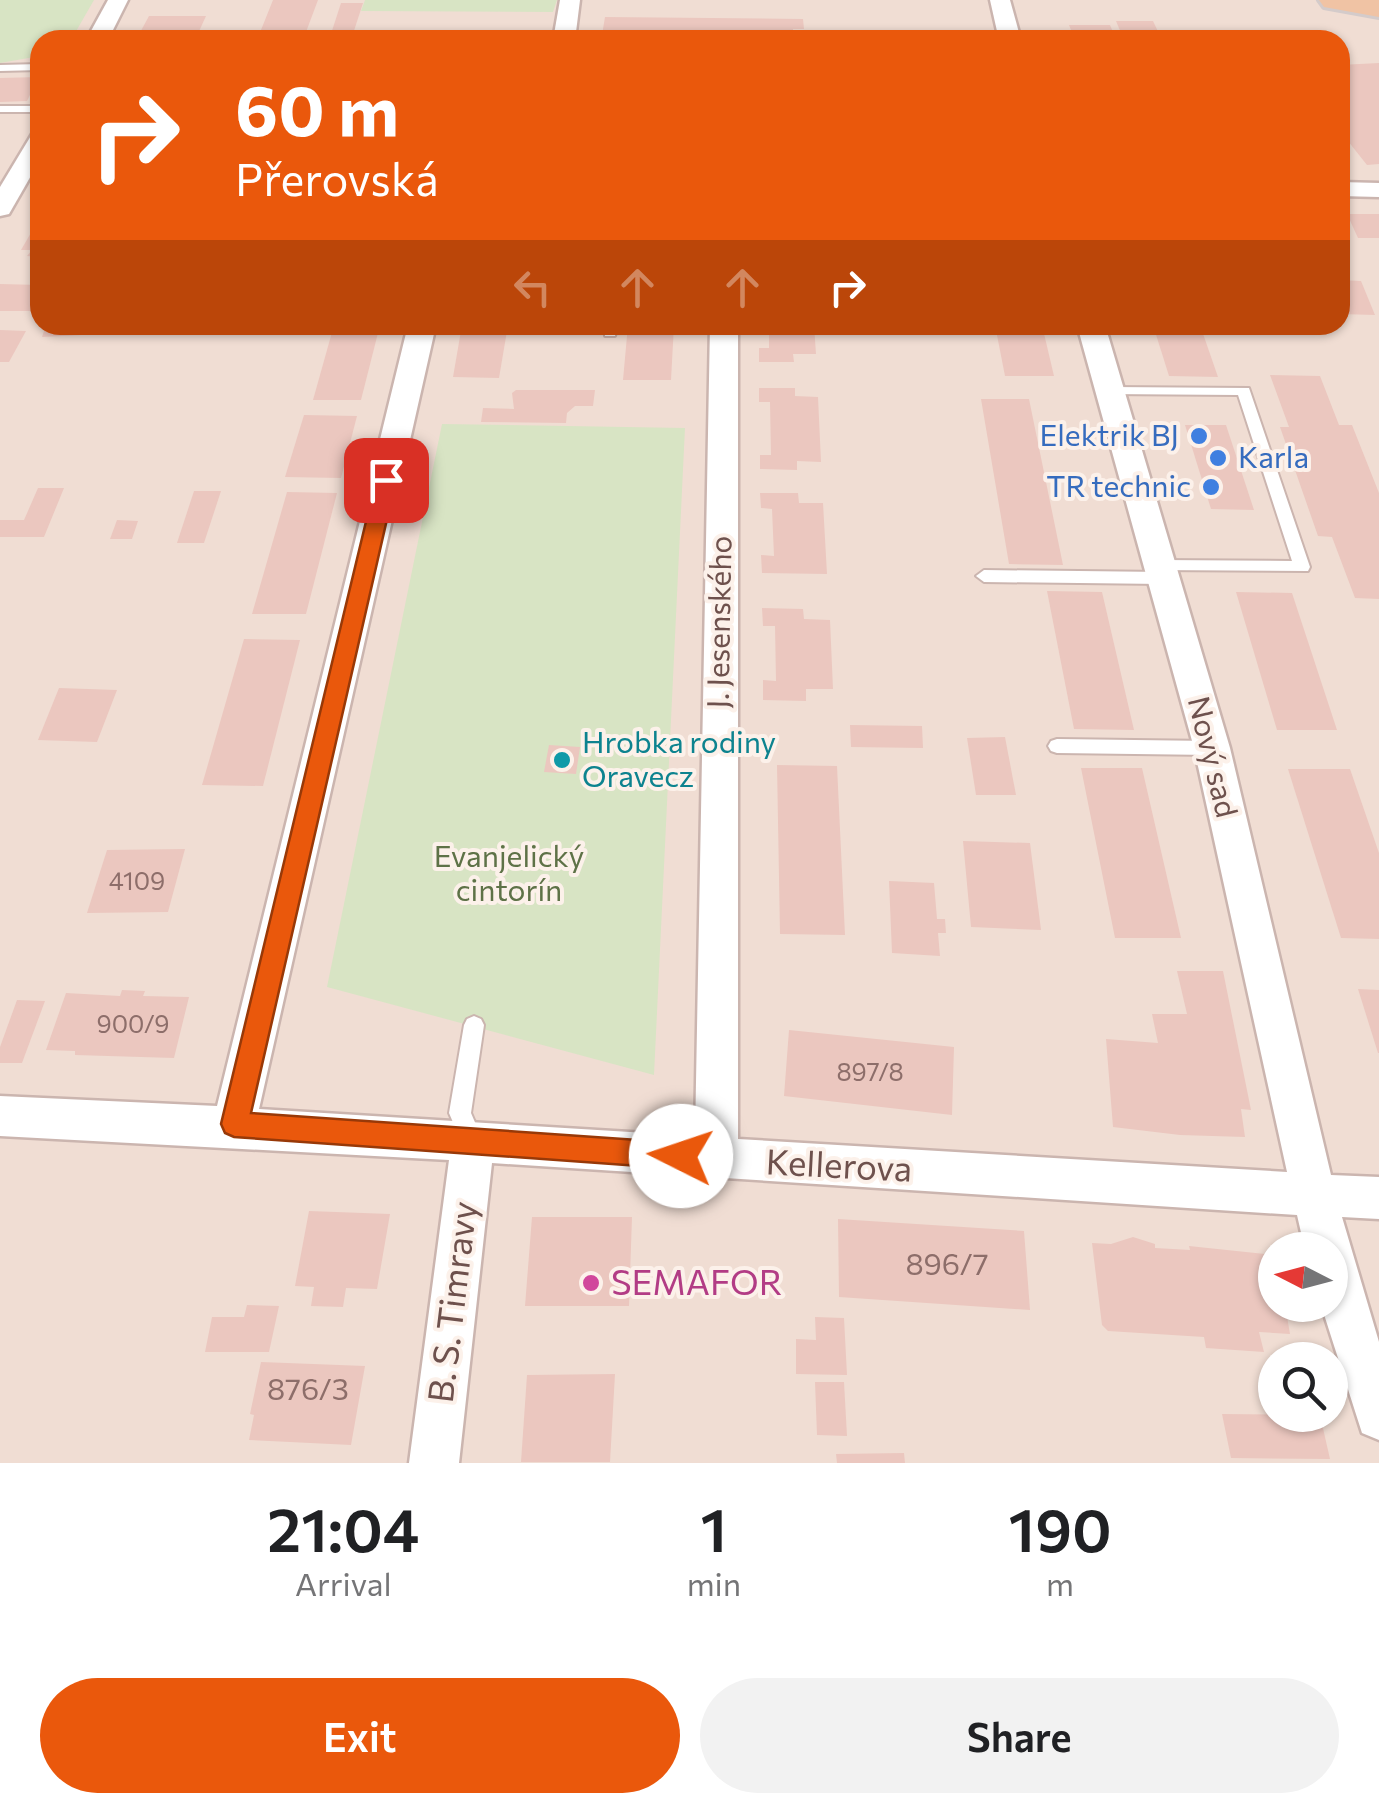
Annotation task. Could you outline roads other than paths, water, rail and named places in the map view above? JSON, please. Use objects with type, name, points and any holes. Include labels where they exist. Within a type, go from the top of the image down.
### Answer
[{"type":"main road","points":[[1334,0],[1379,7]]},
{"type":"street","points":[[102,30],[118,0]]},
{"type":"street","points":[[566,30],[570,0]]},
{"type":"street","points":[[1000,0],[1008,30]]},
{"type":"street","points":[[0,208],[30,169]]},
{"type":"street","points":[[1350,189],[1379,190]]},
{"type":"street","points":[[234,1124],[420,335]]},
{"type":"street","name":"J. Jesenského","points":[[716,1158],[724,335]]},
{"type":"street","name":"Nový sad","points":[[1094,335],[1212,748],[1322,1232]]},
{"type":"street","name":"Kellerova","points":[[0,1116],[234,1124],[1379,1198]]},
{"type":"street","name":"B. S. Timravy","points":[[434,1463],[472,1142]]},
{"type":"street","points":[[1348,1317],[1379,1416]]},
{"type":"lane","points":[[0,68],[30,67]]},
{"type":"lane","points":[[0,109],[30,108]]},
{"type":"lane","points":[[984,576],[1302,567],[1244,391],[1110,391]]},
{"type":"lane","points":[[1057,746],[1212,748]]},
{"type":"lane","points":[[472,1142],[460,1113],[474,1025]]},
{"type":"place","name":"Elektrik BJ","points":[[1199,436]]},
{"type":"place","name":"Karla","points":[[1218,458]]},
{"type":"place","name":"TR technic","points":[[1211,487]]},
{"type":"place","name":"Hrobka rodiny Oravecz","points":[[562,760]]},
{"type":"place","name":"SEMAFOR","points":[[591,1283]]},
{"type":"park label","name":"Evanjelický cintorín","points":[[509,874]]}]
